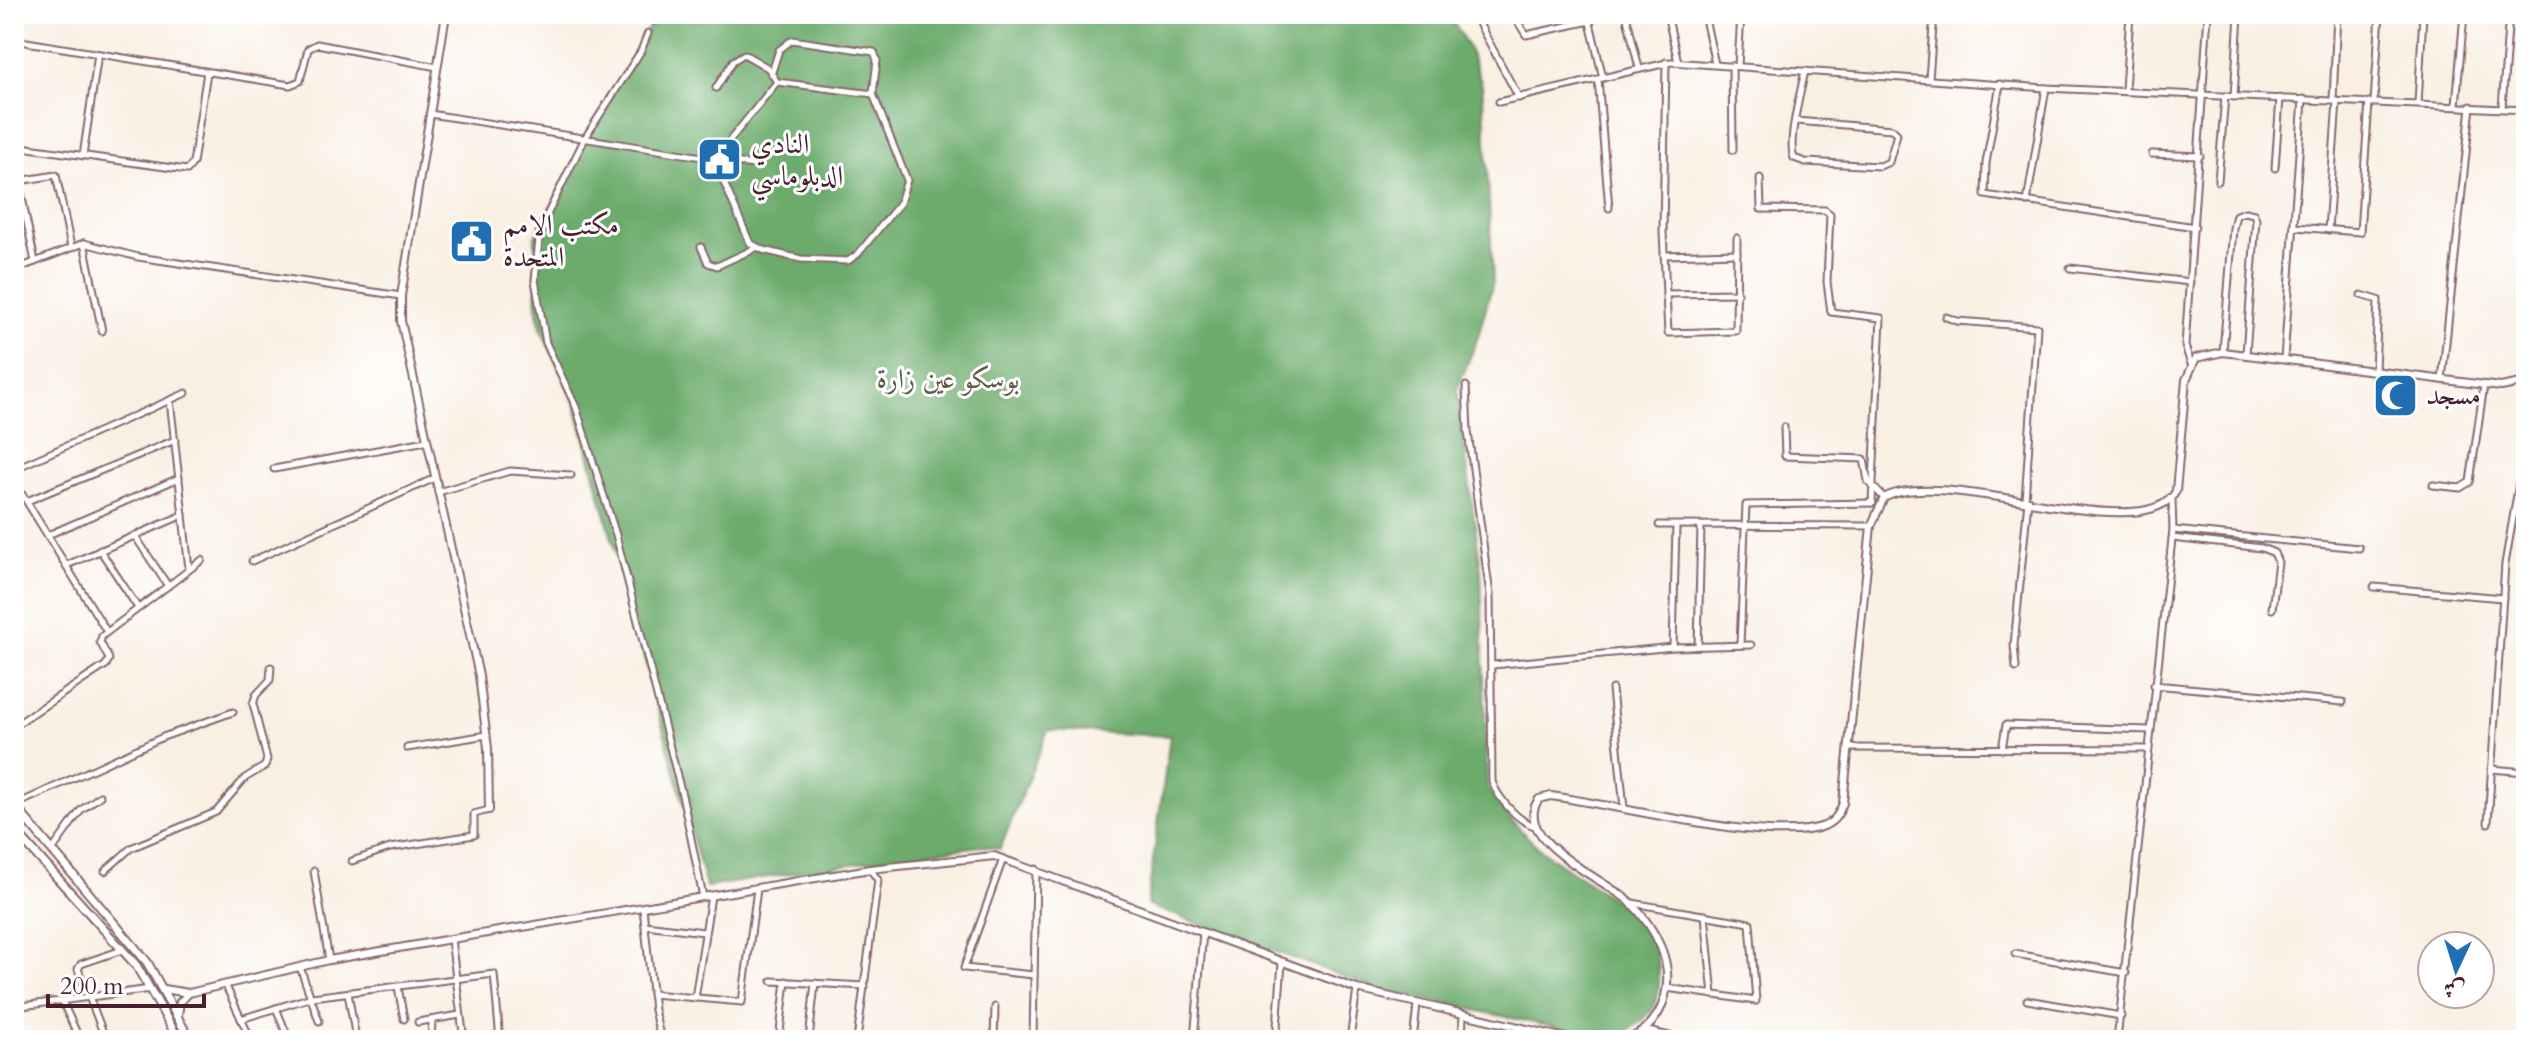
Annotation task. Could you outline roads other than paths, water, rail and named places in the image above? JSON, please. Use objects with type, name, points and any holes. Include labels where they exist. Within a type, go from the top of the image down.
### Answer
[{"type":"main road","points":[[446,14],[401,296],[402,332],[479,676],[487,735],[489,810]]},
{"type":"main road","points":[[1626,1040],[1644,1030],[1661,1010],[1668,970],[1662,948],[1631,903],[1560,854],[1535,826],[1534,806],[1545,797],[1734,827],[1819,827],[1832,822],[1840,811],[1871,526],[1878,502],[1907,490],[2026,500],[2090,511],[2131,513],[2156,510],[2172,499],[2178,483],[2186,380],[2191,364],[2203,354],[2246,354],[2484,385],[2510,387],[2526,382]]},
{"type":"main road","points":[[14,806],[147,962],[190,1040]]},
{"type":"main road","points":[[14,830],[122,950],[151,989],[179,1040]]},
{"type":"main road","points":[[33,850],[36,841],[45,839]]},
{"type":"main road","points":[[163,989],[189,993],[329,960],[870,869],[981,856],[1004,858],[1036,868],[1357,989],[1574,1040]]},
{"type":"main road","points":[[178,1015],[180,1002],[189,993]]},
{"type":"street","points":[[647,14],[655,21],[677,14]]},
{"type":"street","points":[[1474,14],[1519,98]]},
{"type":"street","points":[[1513,14],[1523,33],[1530,36],[1590,21]]},
{"type":"street","points":[[1588,14],[1600,78],[1609,208]]},
{"type":"street","points":[[1626,14],[1639,68]]},
{"type":"street","points":[[1667,14],[1678,62]]},
{"type":"street","points":[[1704,14],[1715,64]]},
{"type":"street","points":[[1733,150],[1735,66],[1741,14]]},
{"type":"street","points":[[1929,79],[1934,14]]},
{"type":"street","points":[[2125,90],[2130,14]]},
{"type":"street","points":[[2191,364],[2185,346],[2208,14]]},
{"type":"street","points":[[2234,97],[2239,14]]},
{"type":"street","points":[[2328,230],[2337,14]]},
{"type":"street","points":[[2295,227],[2357,233],[2361,229],[2380,14]]},
{"type":"street","points":[[2418,104],[2423,14]]},
{"type":"street","points":[[2456,105],[2464,14]]},
{"type":"street","points":[[2502,108],[2509,14]]},
{"type":"street","points":[[648,33],[641,51],[585,138],[540,229],[535,262],[538,303],[546,343],[576,407],[616,535],[707,897],[695,998]]},
{"type":"street","points":[[14,40],[295,84],[303,76],[308,49],[317,44],[437,67]]},
{"type":"street","points":[[701,247],[708,263],[717,266],[756,248],[801,259],[848,261],[858,254],[900,203],[907,189],[906,173],[873,94],[877,60],[869,50],[792,40],[779,50],[772,72]]},
{"type":"street","points":[[83,156],[98,53]]},
{"type":"street","points":[[716,88],[738,55],[751,56],[772,72],[777,82]]},
{"type":"street","points":[[1666,62],[1664,255],[1668,333],[1736,331],[1737,238]]},
{"type":"street","points":[[1499,102],[1639,68],[1678,62],[2046,88],[2526,110]]},
{"type":"street","points":[[1796,121],[1892,129],[1897,134],[1897,140],[1889,162],[1880,166],[1805,162],[1792,154],[1796,121],[1805,71]]},
{"type":"street","points":[[14,146],[187,170],[193,163],[207,72]]},
{"type":"street","points":[[777,82],[873,94]]},
{"type":"street","points":[[756,248],[742,229],[722,178],[722,160],[730,140],[777,82]]},
{"type":"street","points":[[2000,84],[1983,193],[2195,227]]},
{"type":"street","points":[[2027,202],[2046,88]]},
{"type":"street","points":[[2218,181],[2225,96]]},
{"type":"street","points":[[2275,168],[2280,98]]},
{"type":"street","points":[[2284,359],[2303,99]]},
{"type":"street","points":[[2442,380],[2471,106]]},
{"type":"street","points":[[430,114],[753,165]]},
{"type":"street","points":[[2152,154],[2200,156]]},
{"type":"street","points":[[15,163],[35,262]]},
{"type":"street","points":[[19,181],[56,175],[71,247]]},
{"type":"street","points":[[1760,178],[1761,209],[1825,210],[1830,214],[1827,282],[1831,312],[1881,318],[1874,488],[1878,502]]},
{"type":"street","points":[[2223,352],[2234,219],[2238,213],[2245,212],[2254,214],[2256,220],[2246,354]]},
{"type":"street","points":[[14,270],[84,243],[138,257],[401,296]]},
{"type":"street","points":[[84,243],[102,331]]},
{"type":"street","points":[[1664,255],[1737,253]]},
{"type":"street","points":[[2070,268],[2190,282]]},
{"type":"street","points":[[1666,294],[1738,293]]},
{"type":"street","points":[[2361,295],[2378,300],[2375,371]]},
{"type":"street","points":[[1946,317],[1957,321],[2037,327],[2014,645],[2016,668]]},
{"type":"street","points":[[2433,485],[2460,488],[2470,482],[2484,385]]},
{"type":"street","points":[[1466,386],[1468,432],[1489,583],[1493,665],[1492,782],[1505,802],[1525,823],[1535,826]]},
{"type":"street","points":[[14,469],[186,393]]},
{"type":"street","points":[[170,400],[189,570]]},
{"type":"street","points":[[1784,427],[1785,456],[1860,457],[1866,462],[1868,481],[1874,488],[1878,502]]},
{"type":"street","points":[[27,501],[175,440]]},
{"type":"street","points":[[274,469],[426,441]]},
{"type":"street","points":[[2488,823],[2503,598],[2526,443]]},
{"type":"street","points":[[438,492],[510,471],[571,475]]},
{"type":"street","points":[[48,535],[179,478]]},
{"type":"street","points":[[252,561],[435,478]]},
{"type":"street","points":[[14,481],[107,632]]},
{"type":"street","points":[[2117,1040],[2173,530],[2172,499]]},
{"type":"street","points":[[1740,645],[1744,509],[1749,504],[1878,502]]},
{"type":"street","points":[[67,565],[183,515]]},
{"type":"street","points":[[1659,525],[1871,526]]},
{"type":"street","points":[[1673,647],[1676,526]]},
{"type":"street","points":[[1698,646],[1701,526]]},
{"type":"street","points":[[2173,530],[2359,548]]},
{"type":"street","points":[[135,536],[168,586]]},
{"type":"street","points":[[2172,538],[2262,548],[2274,553],[2278,562],[2272,609]]},
{"type":"street","points":[[100,550],[138,608]]},
{"type":"street","points":[[14,726],[106,665],[109,659],[100,641],[107,632],[202,560]]},
{"type":"street","points":[[2374,587],[2503,598]]},
{"type":"street","points":[[1493,665],[1673,647],[1751,645]]},
{"type":"street","points":[[105,871],[131,848],[216,812],[241,782],[266,765],[253,704],[256,695],[270,680],[271,667]]},
{"type":"street","points":[[2154,685],[2343,702]]},
{"type":"street","points":[[1612,689],[1624,808]]},
{"type":"street","points":[[14,806],[163,737],[233,712]]},
{"type":"street","points":[[2002,749],[2006,725],[2149,730]]},
{"type":"street","points":[[407,748],[487,735]]},
{"type":"street","points":[[1849,748],[2148,749]]},
{"type":"street","points":[[2491,769],[2526,772]]},
{"type":"street","points":[[53,849],[81,810],[100,796]]},
{"type":"street","points":[[352,861],[390,848],[474,835],[474,814],[489,810]]},
{"type":"street","points":[[1004,858],[964,968],[1034,975]]},
{"type":"street","points":[[1033,1040],[1036,868]]},
{"type":"street","points":[[857,1040],[878,880],[870,869]]},
{"type":"street","points":[[314,871],[329,960]]},
{"type":"street","points":[[652,994],[737,1004],[744,998],[757,889]]},
{"type":"street","points":[[1631,903],[1750,923],[1756,1001],[1667,988]]},
{"type":"street","points":[[643,908],[652,994],[661,1040]]},
{"type":"street","points":[[1705,915],[1713,995]]},
{"type":"street","points":[[645,925],[704,932]]},
{"type":"street","points":[[1194,1040],[1203,932]]},
{"type":"street","points":[[451,939],[464,1040]]},
{"type":"street","points":[[106,1040],[86,997],[78,973],[79,965],[122,950]]},
{"type":"street","points":[[2015,954],[2126,973]]},
{"type":"street","points":[[1276,1040],[1282,963]]},
{"type":"street","points":[[300,967],[319,1021]]},
{"type":"street","points":[[241,1019],[312,997],[494,974],[500,1040]]},
{"type":"street","points":[[772,981],[865,986]]},
{"type":"street","points":[[779,1040],[786,981]]},
{"type":"street","points":[[809,1040],[815,983]]},
{"type":"street","points":[[225,984],[251,1040]]},
{"type":"street","points":[[398,987],[404,1019]]},
{"type":"street","points":[[14,1007],[151,989]]},
{"type":"street","points":[[1350,1040],[1357,989]]},
{"type":"street","points":[[348,993],[355,1033]]},
{"type":"street","points":[[62,1000],[80,1040]]},
{"type":"street","points":[[2027,1000],[2121,1016]]},
{"type":"street","points":[[1413,1040],[1417,1005]]},
{"type":"street","points":[[994,1040],[995,1007]]},
{"type":"street","points":[[276,1008],[287,1035]]},
{"type":"street","points":[[418,1022],[460,1015]]},
{"type":"street","points":[[1462,1040],[1463,1015]]},
{"type":"street","points":[[431,1040],[432,1020]]},
{"type":"street","points":[[1644,1030],[1686,1040]]},
{"type":"street","points":[[1652,1040],[1653,1032]]},
{"type":"place","name":"النادي الدبلوماسي","points":[[720,160]]},
{"type":"place","name":"مكتب الامم المتحدة","points":[[472,241]]},
{"type":"place","name":"مسجد","points":[[2395,395]]},
{"type":"park label","name":"بوسكو عين زارة","points":[[948,379]]}]
